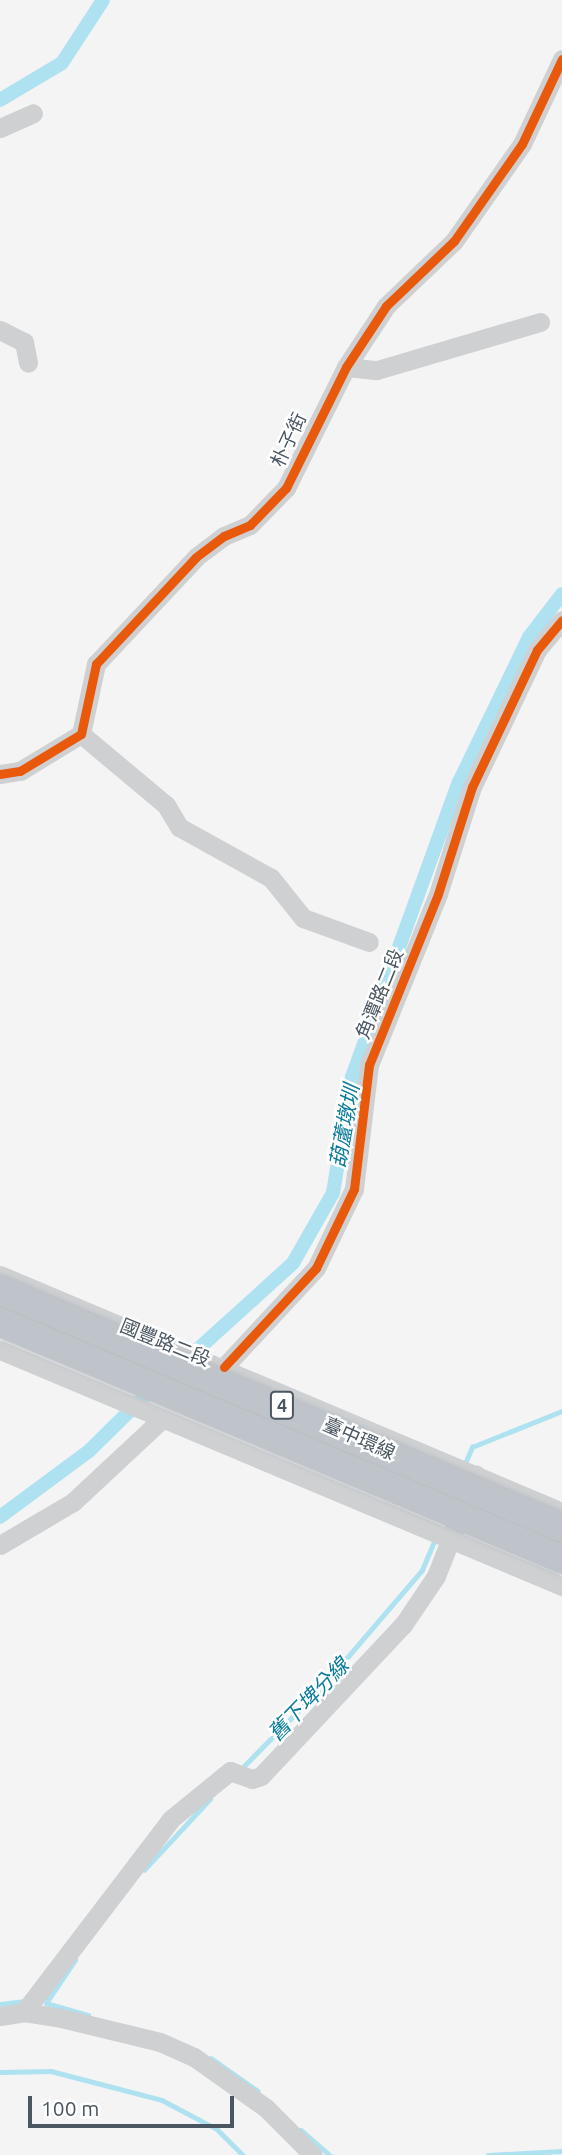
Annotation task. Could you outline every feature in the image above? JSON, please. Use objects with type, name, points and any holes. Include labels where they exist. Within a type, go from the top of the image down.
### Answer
[{"type":"highway","name":"臺中環線","points":[[0,1290],[562,1528]]},
{"type":"highway","name":"臺中環線","points":[[0,1322],[562,1559]]},
{"type":"street","name":"朴子街","points":[[81,734],[96,664],[196,557],[270,507],[304,455],[346,367],[386,306],[454,242],[522,145],[562,59]]},
{"type":"street","points":[[0,128],[33,113]]},
{"type":"street","points":[[346,367],[377,370],[540,322]]},
{"type":"street","points":[[0,330],[24,342],[28,363]]},
{"type":"street","name":"角潭路二段","points":[[224,1367],[316,1268],[354,1189],[369,1065],[438,894],[472,787],[537,650],[562,620]]},
{"type":"street","points":[[0,774],[20,771],[81,734],[166,804],[179,827],[271,878],[303,918],[369,942]]},
{"type":"street","name":"國豐路二段","points":[[0,1275],[562,1511]]},
{"type":"street","points":[[0,1350],[562,1586]]},
{"type":"street","points":[[0,1545],[73,1502],[162,1419]]},
{"type":"street","points":[[24,2012],[171,1819],[230,1771],[252,1779],[261,1776],[403,1625],[436,1576],[475,1475]]},
{"type":"street","points":[[0,2016],[24,2012],[160,2042],[194,2057],[266,2109],[313,2155]]},
{"type":"waterway","points":[[0,100],[62,63],[103,0]]},
{"type":"waterway","name":"葫蘆墩圳","points":[[185,1361],[293,1263],[333,1193],[352,1077],[459,782],[529,637],[562,594]]},
{"type":"waterway","name":"葫蘆墩圳","points":[[0,1517],[89,1451],[156,1385]]},
{"type":"waterway","name":"舊下埤分線","points":[[464,1466],[472,1447],[562,1411]]},
{"type":"waterway","name":"舊下埤分線","points":[[241,1769],[321,1688],[422,1570],[435,1539]]},
{"type":"waterway","name":"舊下埤分線","points":[[144,1870],[210,1799]]},
{"type":"waterway","name":"舊下埤分線","points":[[46,2003],[75,1960]]},
{"type":"waterway","points":[[0,2004],[23,2001]]},
{"type":"waterway","points":[[46,2003],[88,2015]]},
{"type":"waterway","points":[[211,2058],[258,2091]]},
{"type":"waterway","points":[[0,2072],[51,2071],[162,2100],[217,2129],[243,2155]]},
{"type":"waterway","points":[[301,2130],[330,2155]]},
{"type":"waterway","points":[[488,2155],[562,2151]]},
{"type":"cycle path","points":[[0,774],[20,771],[81,734],[96,664],[196,557],[224,536],[250,525],[286,488],[346,367],[386,306],[454,241],[522,144],[562,59]]},
{"type":"cycle path","points":[[224,1367],[316,1268],[354,1189],[369,1065],[438,894],[472,787],[537,650],[562,620]]}]
